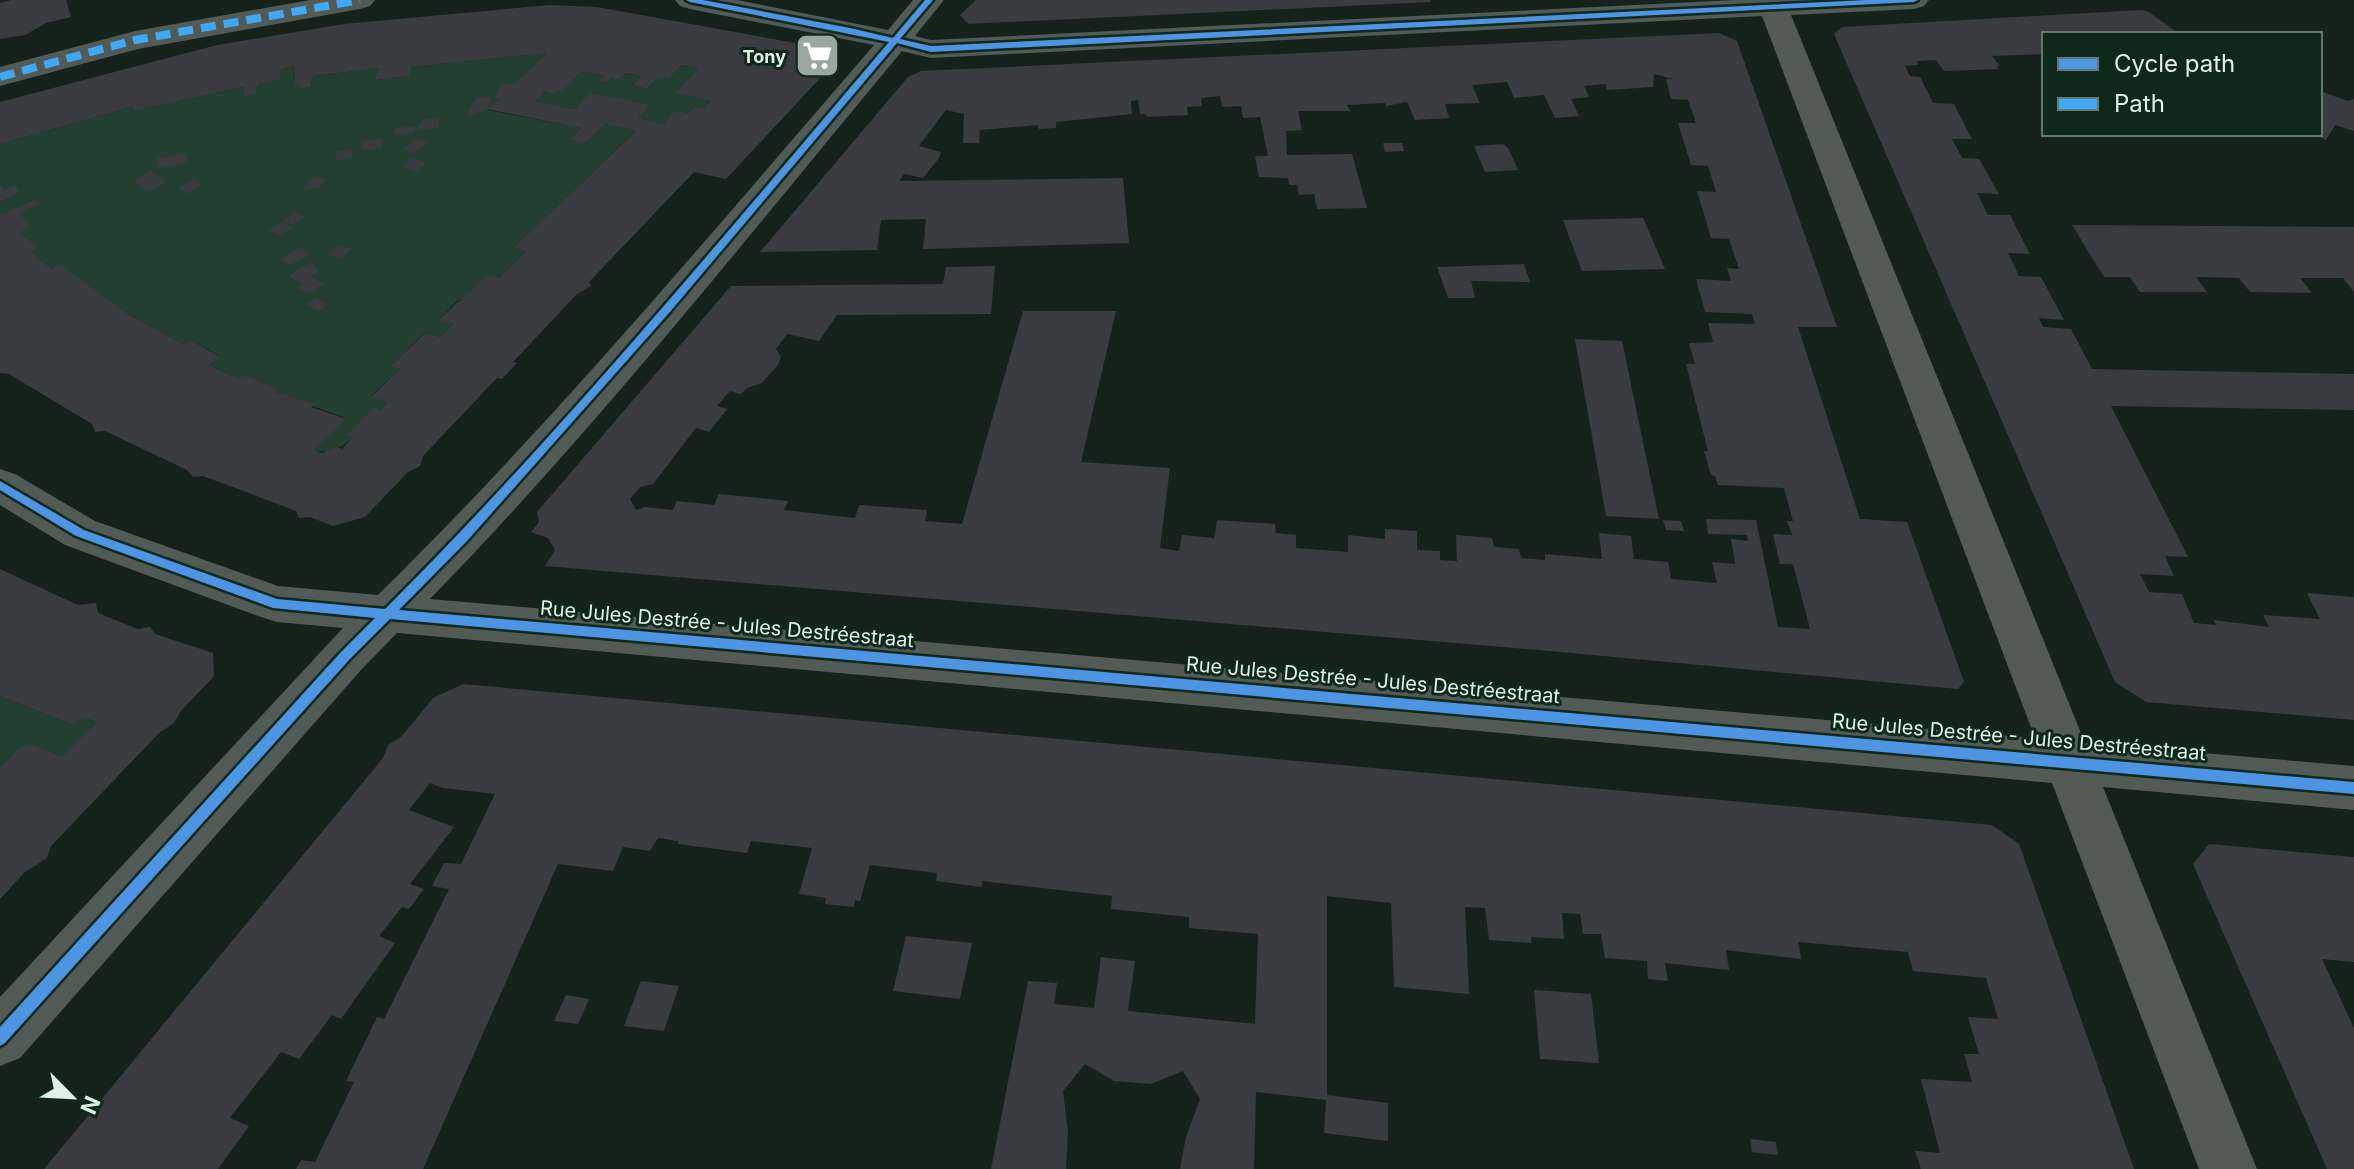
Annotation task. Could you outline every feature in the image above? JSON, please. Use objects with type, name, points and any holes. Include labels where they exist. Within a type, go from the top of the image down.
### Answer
[{"type":"street","points":[[0,77],[135,40],[360,0]]},
{"type":"street","points":[[690,0],[931,49],[1772,4],[1914,0]]},
{"type":"street","points":[[0,1038],[345,656],[463,538],[633,347],[929,0]]},
{"type":"street","points":[[1772,4],[2228,1169]]},
{"type":"street","name":"Rue Jules Destrée - Jules Destréestraat","points":[[0,485],[80,533],[277,604],[2354,788]]},
{"type":"green space","points":[[547,53],[488,110],[581,128],[570,140],[585,143],[605,124],[636,131],[514,247],[526,251],[499,278],[456,302],[439,319],[453,324],[440,337],[424,333],[391,365],[400,369],[371,396],[388,402],[380,411],[374,409],[347,435],[353,437],[349,441],[330,451],[314,450],[345,418],[209,365],[220,356],[191,340],[183,344],[128,314],[59,265],[51,269],[32,252],[38,248],[20,232],[19,213],[37,198],[2,214],[0,212],[0,202],[20,193],[15,186],[5,190],[0,182],[0,144],[132,107],[133,111],[244,87],[243,97],[256,94],[258,85],[279,80],[281,69],[295,66],[294,84],[299,84],[299,89],[310,87],[313,76],[379,68],[376,80],[408,76],[412,67]]},
{"type":"green space","points":[[681,65],[698,69],[677,93],[710,101],[703,108],[695,106],[688,113],[675,110],[663,124],[638,118],[591,93],[575,109],[536,101],[545,92],[556,92],[565,87],[582,72],[605,76],[600,81],[606,83],[611,78],[619,80],[626,73],[641,76],[632,85],[647,89],[659,77],[669,78]]},
{"type":"green space","points":[[0,696],[73,725],[82,717],[97,722],[62,756],[28,747],[16,752],[0,767]]},
{"type":"building","points":[[11,0],[66,0],[71,17],[46,23],[25,35],[0,39],[0,3]]},
{"type":"building","points":[[976,0],[1431,2],[968,24],[960,15]]},
{"type":"building","points":[[550,5],[597,7],[828,49],[836,61],[726,179],[694,172],[589,282],[591,286],[577,294],[513,362],[517,363],[502,379],[497,378],[423,456],[420,466],[408,472],[365,517],[333,526],[310,517],[299,518],[296,511],[203,476],[193,477],[187,470],[105,431],[95,432],[92,424],[9,374],[0,373],[0,212],[2,214],[37,198],[41,203],[19,213],[31,227],[20,232],[38,248],[32,252],[51,269],[59,264],[128,314],[183,344],[191,340],[220,357],[209,365],[239,379],[244,375],[278,389],[275,392],[314,404],[311,407],[346,419],[314,450],[322,453],[337,447],[342,449],[353,437],[346,435],[374,408],[380,411],[388,402],[371,397],[400,369],[390,366],[425,333],[440,337],[453,324],[438,320],[488,275],[499,278],[526,251],[513,248],[636,131],[605,124],[585,143],[569,140],[581,128],[487,109],[500,98],[494,98],[501,84],[514,84],[547,53],[412,67],[409,76],[375,80],[379,68],[313,76],[310,87],[299,89],[299,84],[294,85],[295,66],[281,69],[280,80],[258,85],[256,94],[243,97],[244,87],[133,111],[132,107],[0,144],[0,102],[217,45],[344,24]],"holes":[[[681,65],[698,69],[676,93],[710,101],[703,108],[695,106],[688,113],[675,110],[663,124],[638,118],[650,105],[590,93],[575,109],[536,101],[545,92],[553,94],[563,90],[582,72],[605,76],[599,81],[607,83],[611,78],[619,80],[626,73],[641,76],[632,85],[647,89],[659,77],[669,79]]]},
{"type":"building","points":[[2140,10],[2147,11],[2177,32],[2042,32],[2042,54],[1992,56],[2000,66],[1997,66],[1998,69],[1944,71],[1936,60],[1917,61],[1918,65],[1905,66],[1910,76],[1920,77],[1933,103],[1954,104],[1972,139],[1952,139],[1962,158],[1979,159],[1999,194],[1977,193],[1988,215],[2010,215],[2030,254],[2008,253],[2019,276],[2041,277],[2064,320],[2039,318],[2043,327],[2071,329],[2092,369],[2354,374],[2354,410],[2111,406],[2188,557],[2165,556],[2174,576],[2140,574],[2149,592],[2182,594],[2194,623],[2216,625],[2213,620],[2269,627],[2263,615],[2320,619],[2307,593],[2354,597],[2354,720],[2146,702],[2115,682],[1834,34],[1842,27]]},
{"type":"building","points":[[1719,33],[1737,41],[1837,327],[1798,327],[1860,519],[1907,522],[1964,682],[1958,689],[1550,651],[545,566],[555,550],[548,538],[531,532],[539,522],[537,512],[731,286],[943,284],[946,267],[995,266],[991,314],[837,315],[819,341],[787,334],[776,349],[781,357],[778,365],[762,383],[747,388],[741,394],[730,391],[717,406],[727,409],[709,432],[696,428],[653,484],[640,487],[630,499],[636,510],[645,507],[673,510],[677,501],[714,505],[719,494],[788,501],[784,510],[855,518],[859,505],[927,510],[925,521],[962,524],[1023,311],[1116,311],[1081,462],[1170,468],[1160,548],[1179,551],[1182,535],[1214,538],[1217,520],[1275,524],[1276,533],[1296,535],[1296,548],[1348,552],[1348,535],[1385,539],[1385,529],[1417,531],[1417,550],[1440,551],[1440,560],[1457,561],[1456,535],[1492,538],[1494,547],[1519,549],[1521,558],[1545,560],[1545,554],[1602,559],[1599,533],[1631,536],[1634,559],[1668,562],[1671,579],[1717,583],[1712,562],[1735,564],[1731,539],[1748,541],[1747,535],[1708,534],[1706,519],[1756,520],[1778,627],[1810,629],[1793,564],[1780,564],[1773,534],[1792,535],[1787,521],[1793,521],[1784,488],[1718,485],[1715,476],[1711,475],[1704,451],[1708,451],[1686,364],[1695,364],[1689,343],[1713,342],[1708,323],[1755,324],[1752,314],[1705,312],[1696,279],[1731,281],[1727,268],[1739,269],[1729,239],[1711,238],[1697,191],[1716,192],[1708,166],[1691,165],[1678,123],[1696,123],[1688,100],[1671,99],[1666,79],[1673,79],[1654,74],[1653,87],[1607,90],[1605,84],[1584,86],[1589,97],[1571,99],[1579,116],[1555,118],[1544,95],[1514,98],[1507,82],[1472,85],[1480,103],[1445,104],[1449,118],[1415,120],[1407,102],[1386,106],[1385,103],[1347,105],[1350,111],[1298,111],[1302,130],[1286,131],[1287,155],[1352,154],[1367,208],[1317,209],[1314,194],[1299,195],[1297,185],[1289,185],[1288,178],[1259,177],[1255,156],[1268,156],[1260,117],[1243,118],[1241,106],[1222,107],[1220,96],[1201,98],[1202,106],[1187,107],[1188,115],[1147,117],[1140,114],[1138,100],[1131,101],[1132,114],[1056,122],[1056,128],[1039,129],[1038,125],[980,130],[979,143],[963,143],[964,114],[946,110],[919,146],[941,152],[939,158],[923,178],[904,174],[899,181],[1123,178],[1129,243],[923,249],[926,219],[881,220],[877,250],[760,252],[908,77],[921,71]]},
{"type":"building","points":[[2322,92],[2348,101],[2354,99],[2354,131],[2335,125],[2326,140],[2317,136],[2322,136]]},
{"type":"building","points":[[476,97],[492,97],[487,109],[466,117]]},
{"type":"building","points":[[440,117],[438,128],[418,130],[422,119]]},
{"type":"building","points":[[416,126],[414,133],[394,135],[395,128]]},
{"type":"building","points":[[384,138],[381,148],[360,150],[363,141]]},
{"type":"building","points":[[415,139],[428,142],[414,153],[402,150]]},
{"type":"building","points":[[1383,143],[1402,143],[1404,151],[1385,152]]},
{"type":"building","points":[[1503,144],[1518,170],[1485,172],[1474,146]]},
{"type":"building","points":[[354,149],[351,158],[334,161],[337,151]]},
{"type":"building","points":[[186,153],[187,162],[157,169],[156,158]]},
{"type":"building","points":[[412,158],[427,163],[416,172],[401,167]]},
{"type":"building","points":[[151,171],[167,182],[149,192],[133,181]]},
{"type":"building","points":[[326,178],[320,188],[303,189],[309,179]]},
{"type":"building","points":[[195,179],[203,185],[186,194],[178,188]]},
{"type":"building","points":[[0,182],[5,190],[15,185],[20,193],[0,202]]},
{"type":"building","points":[[296,212],[306,217],[292,225],[283,220]]},
{"type":"building","points":[[1643,218],[1665,269],[1582,271],[1563,220]]},
{"type":"building","points":[[283,222],[293,228],[278,236],[268,230]]},
{"type":"building","points":[[2072,225],[2354,227],[2354,292],[2343,278],[2300,278],[2312,293],[2250,292],[2239,278],[2196,277],[2207,292],[2140,292],[2130,277],[2104,277]]},
{"type":"building","points":[[339,245],[352,249],[340,259],[327,255]]},
{"type":"building","points":[[299,247],[309,254],[290,265],[281,259]]},
{"type":"building","points":[[311,262],[319,272],[311,277],[324,284],[309,294],[296,288],[302,284],[288,276]]},
{"type":"building","points":[[1524,264],[1530,282],[1471,281],[1475,298],[1448,298],[1437,267]]},
{"type":"building","points":[[316,297],[329,304],[318,311],[305,304]]},
{"type":"building","points":[[1575,339],[1622,341],[1659,519],[1606,516]]},
{"type":"building","points":[[1663,520],[1681,521],[1684,531],[1666,530]]},
{"type":"building","points":[[0,569],[78,605],[96,603],[98,613],[138,629],[150,627],[155,634],[213,653],[214,676],[181,711],[174,723],[159,733],[51,846],[47,858],[25,872],[0,899],[0,767],[20,747],[34,745],[62,756],[97,722],[82,717],[73,725],[0,696]]},
{"type":"building","points":[[463,684],[1992,825],[2019,844],[2134,1169],[1921,1169],[1915,1151],[1940,1153],[1921,1079],[1972,1082],[1964,1054],[1979,1054],[1968,1017],[1998,1019],[1986,978],[1913,971],[1908,952],[1798,942],[1801,959],[1726,950],[1729,970],[1665,963],[1668,981],[1648,979],[1647,961],[1605,958],[1601,934],[1583,934],[1580,914],[1562,913],[1564,939],[1531,937],[1532,943],[1489,940],[1485,908],[1465,907],[1469,994],[1394,987],[1391,903],[1327,896],[1327,1095],[1388,1103],[1388,1141],[1324,1133],[1326,1100],[1256,1092],[1254,1169],[1180,1169],[1186,1137],[1200,1099],[1183,1071],[1151,1084],[1114,1081],[1085,1064],[1063,1091],[1068,1133],[1066,1169],[991,1169],[1028,981],[1057,983],[1054,1004],[1094,1008],[1101,957],[1135,961],[1128,1011],[1255,1024],[1258,934],[1189,928],[1189,917],[1111,909],[1112,896],[982,881],[982,887],[936,881],[937,873],[870,865],[860,901],[855,900],[854,907],[825,904],[826,898],[799,894],[812,848],[751,841],[747,853],[678,844],[678,841],[658,838],[650,851],[623,847],[613,871],[558,864],[423,1169],[296,1169],[301,1160],[315,1162],[354,1082],[346,1081],[377,1017],[384,1019],[449,889],[432,886],[444,863],[461,864],[495,794],[443,788],[430,783],[409,810],[454,827],[410,884],[424,889],[409,909],[402,907],[379,936],[395,943],[341,1019],[332,1015],[299,1059],[281,1052],[230,1118],[249,1126],[218,1169],[44,1169],[383,758],[388,745],[402,736],[433,698]]},
{"type":"building","points":[[2209,844],[2354,857],[2354,962],[2322,959],[2354,1028],[2354,1169],[2327,1169],[2193,864]]},
{"type":"building","points":[[906,936],[972,943],[960,999],[893,991]]},
{"type":"building","points":[[641,981],[679,986],[664,1031],[624,1026]]},
{"type":"building","points":[[1534,990],[1591,994],[1599,1063],[1540,1059]]},
{"type":"building","points":[[566,995],[589,999],[578,1024],[554,1021]]},
{"type":"building","points":[[1750,1139],[1776,1142],[1778,1155],[1752,1152]]},
{"type":"marked path","points":[[0,77],[135,40],[360,0]]},
{"type":"cycle path","points":[[690,0],[850,30],[931,49],[1914,0]]},
{"type":"cycle path","points":[[0,1038],[345,656],[463,538],[665,311],[929,0]]},
{"type":"cycle path","points":[[0,485],[80,533],[277,604],[2354,788]]},
{"type":"place","name":"Tony","points":[[817,56]]}]
